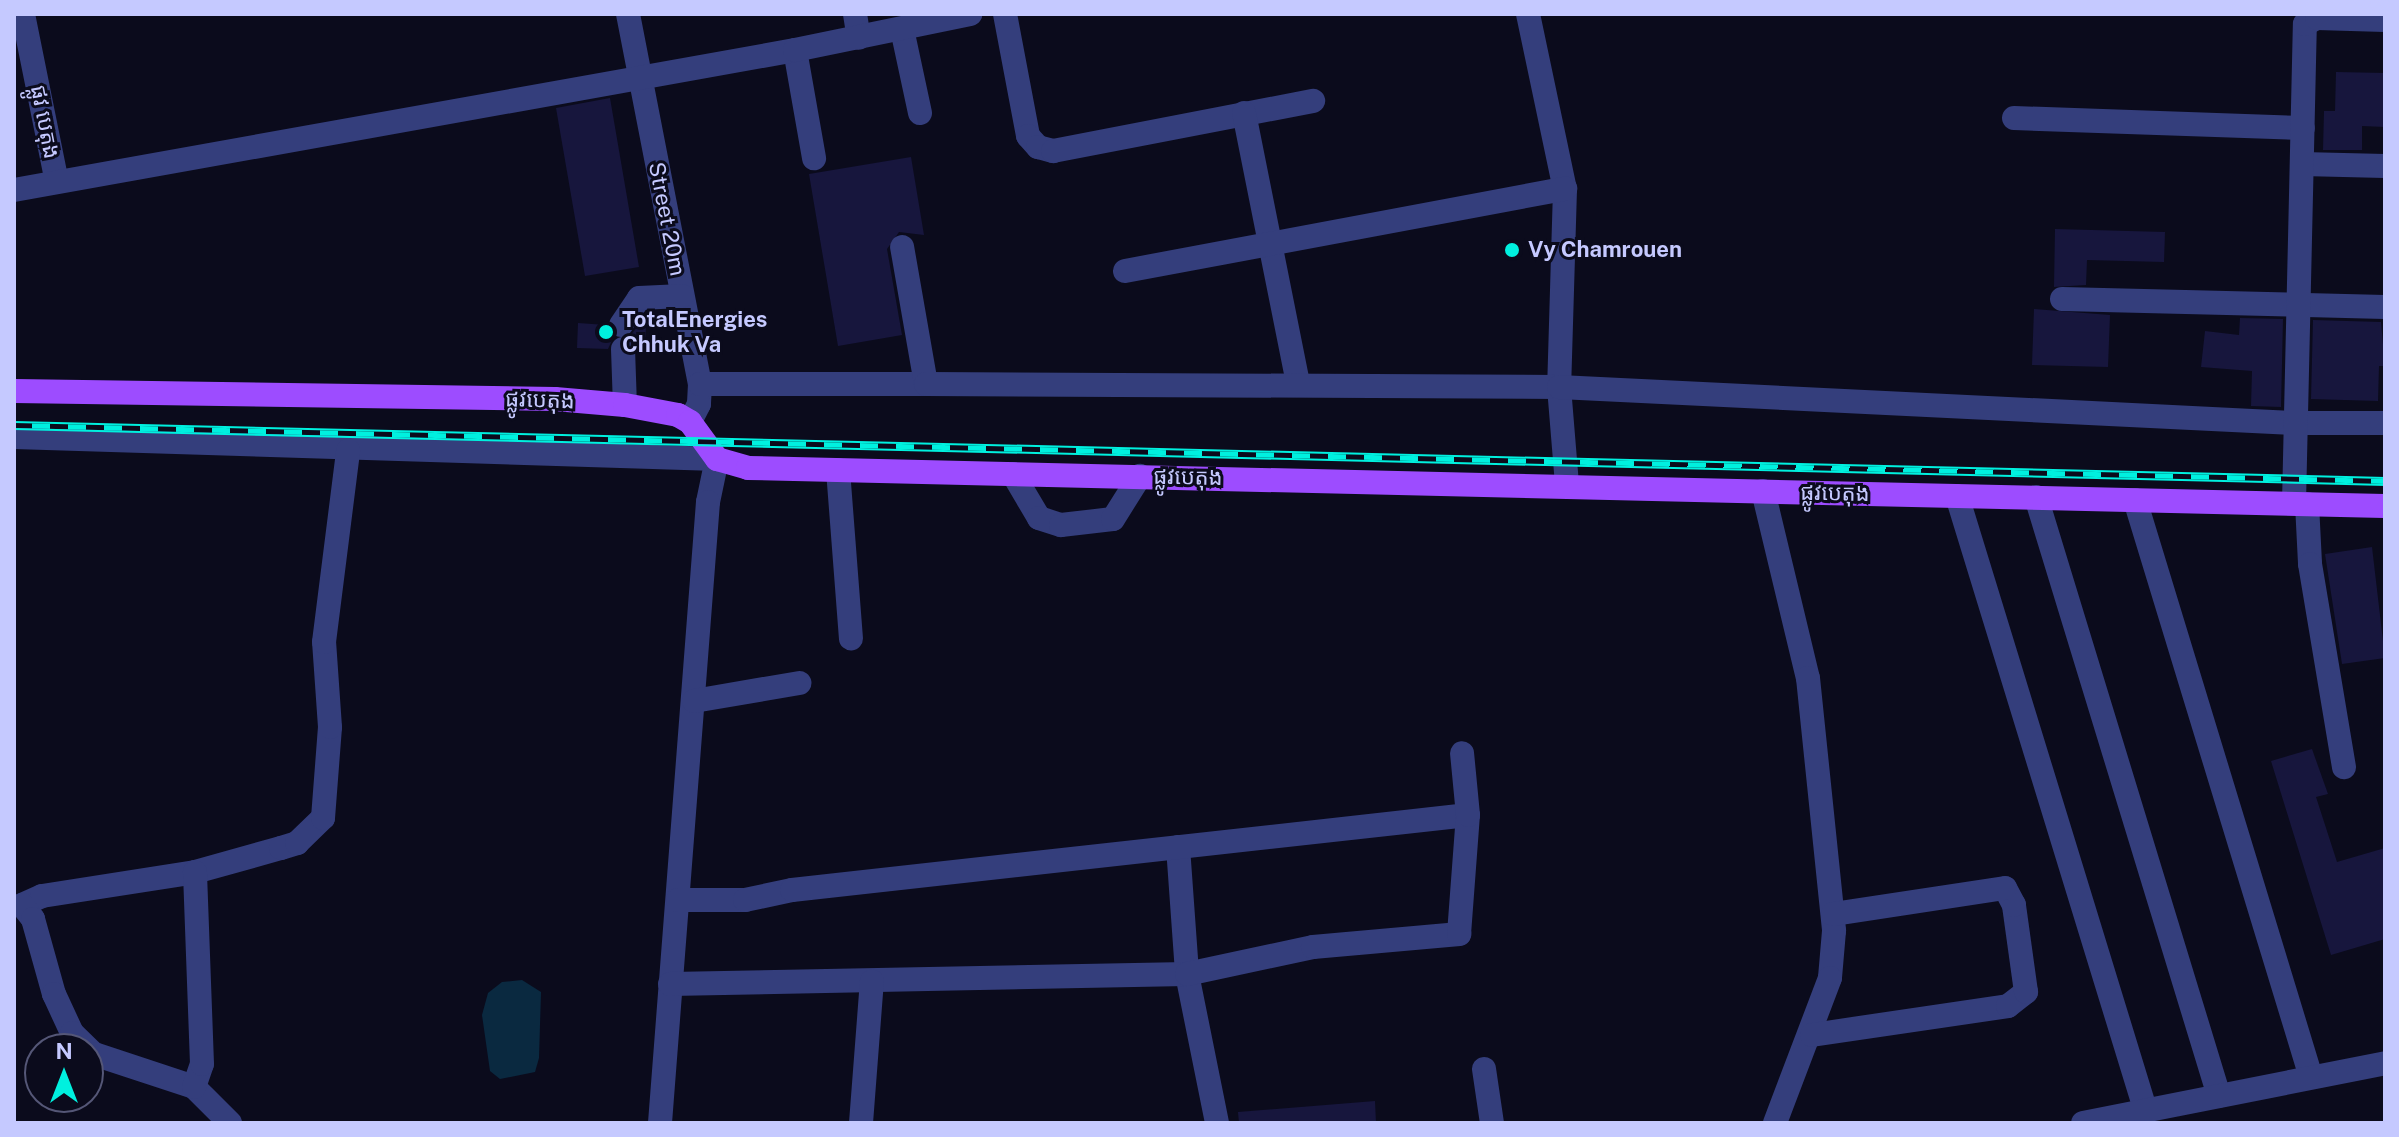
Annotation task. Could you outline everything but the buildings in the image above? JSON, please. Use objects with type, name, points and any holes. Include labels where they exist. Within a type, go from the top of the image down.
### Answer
[{"type":"main road","name":"ផ្លូវបេតុង","points":[[14,391],[555,399],[662,410],[690,422]]},
{"type":"main road","points":[[690,422],[717,459]]},
{"type":"main road","name":"ផ្លូវបេតុង","points":[[717,459],[748,468],[1567,484],[2385,506]]},
{"type":"street","name":"ផ្លូវ បេតុង","points":[[23,14],[57,182]]},
{"type":"street","name":"Street 20m","points":[[628,14],[700,384],[699,404],[690,422]]},
{"type":"street","points":[[14,190],[795,50],[857,26],[902,29],[970,14]]},
{"type":"street","points":[[1005,14],[1028,136],[1038,147],[1053,151],[1313,101]]},
{"type":"street","points":[[1528,14],[1565,189],[1559,387],[1567,484]]},
{"type":"street","points":[[2344,767],[2300,504],[2296,423],[2305,24],[2317,18],[2385,20]]},
{"type":"street","points":[[902,29],[920,113]]},
{"type":"street","points":[[795,50],[814,158]]},
{"type":"street","points":[[1244,113],[1298,383]]},
{"type":"street","points":[[2014,118],[2303,128]]},
{"type":"street","points":[[2302,164],[2385,166]]},
{"type":"street","points":[[1125,271],[1565,189]]},
{"type":"street","points":[[902,247],[926,384]]},
{"type":"street","points":[[625,405],[622,337],[639,298],[682,296]]},
{"type":"street","points":[[2062,299],[2385,307]]},
{"type":"street","points":[[700,384],[1298,383],[1559,387],[2296,423],[2385,423]]},
{"type":"street","points":[[14,437],[348,451],[717,459],[708,502],[660,1123]]},
{"type":"street","points":[[230,1123],[194,1087],[94,1054],[72,1033],[54,994],[33,919],[18,903],[42,896],[195,872],[297,843],[323,818],[330,727],[324,642],[348,451]]},
{"type":"street","points":[[838,470],[851,638]]},
{"type":"street","points":[[1013,474],[1039,518],[1061,525],[1113,519],[1140,476]]},
{"type":"street","points":[[1763,491],[1808,678],[1833,914],[1830,978],[1812,1035],[1775,1123]]},
{"type":"street","points":[[1957,496],[2146,1112]]},
{"type":"street","points":[[2036,497],[2219,1096]]},
{"type":"street","points":[[2135,500],[2310,1074]]},
{"type":"street","points":[[694,701],[799,683]]},
{"type":"street","points":[[670,984],[1187,974],[1313,947],[1459,934],[1468,815],[1462,753]]},
{"type":"street","points":[[678,900],[745,900],[792,890],[1468,815]]},
{"type":"street","points":[[1178,847],[1187,974],[1217,1123]]},
{"type":"street","points":[[194,1087],[202,1064],[195,872]]},
{"type":"street","points":[[1812,1035],[2008,1006],[2026,992],[2014,905],[2005,888],[1833,914]]},
{"type":"street","points":[[861,1123],[872,981]]},
{"type":"street","points":[[2083,1123],[2146,1112],[2310,1074],[2385,1063]]},
{"type":"street","points":[[1484,1069],[1492,1123]]},
{"type":"water","points":[[522,980],[541,992],[539,1058],[535,1072],[500,1079],[490,1071],[482,1015],[488,993],[502,982]]},
{"type":"railway","points":[[14,425],[2385,481]]},
{"type":"place","name":"Vy Chamrouen","points":[[1512,250]]},
{"type":"place","name":"TotalEnergies Chhuk Va","points":[[606,332]]}]
